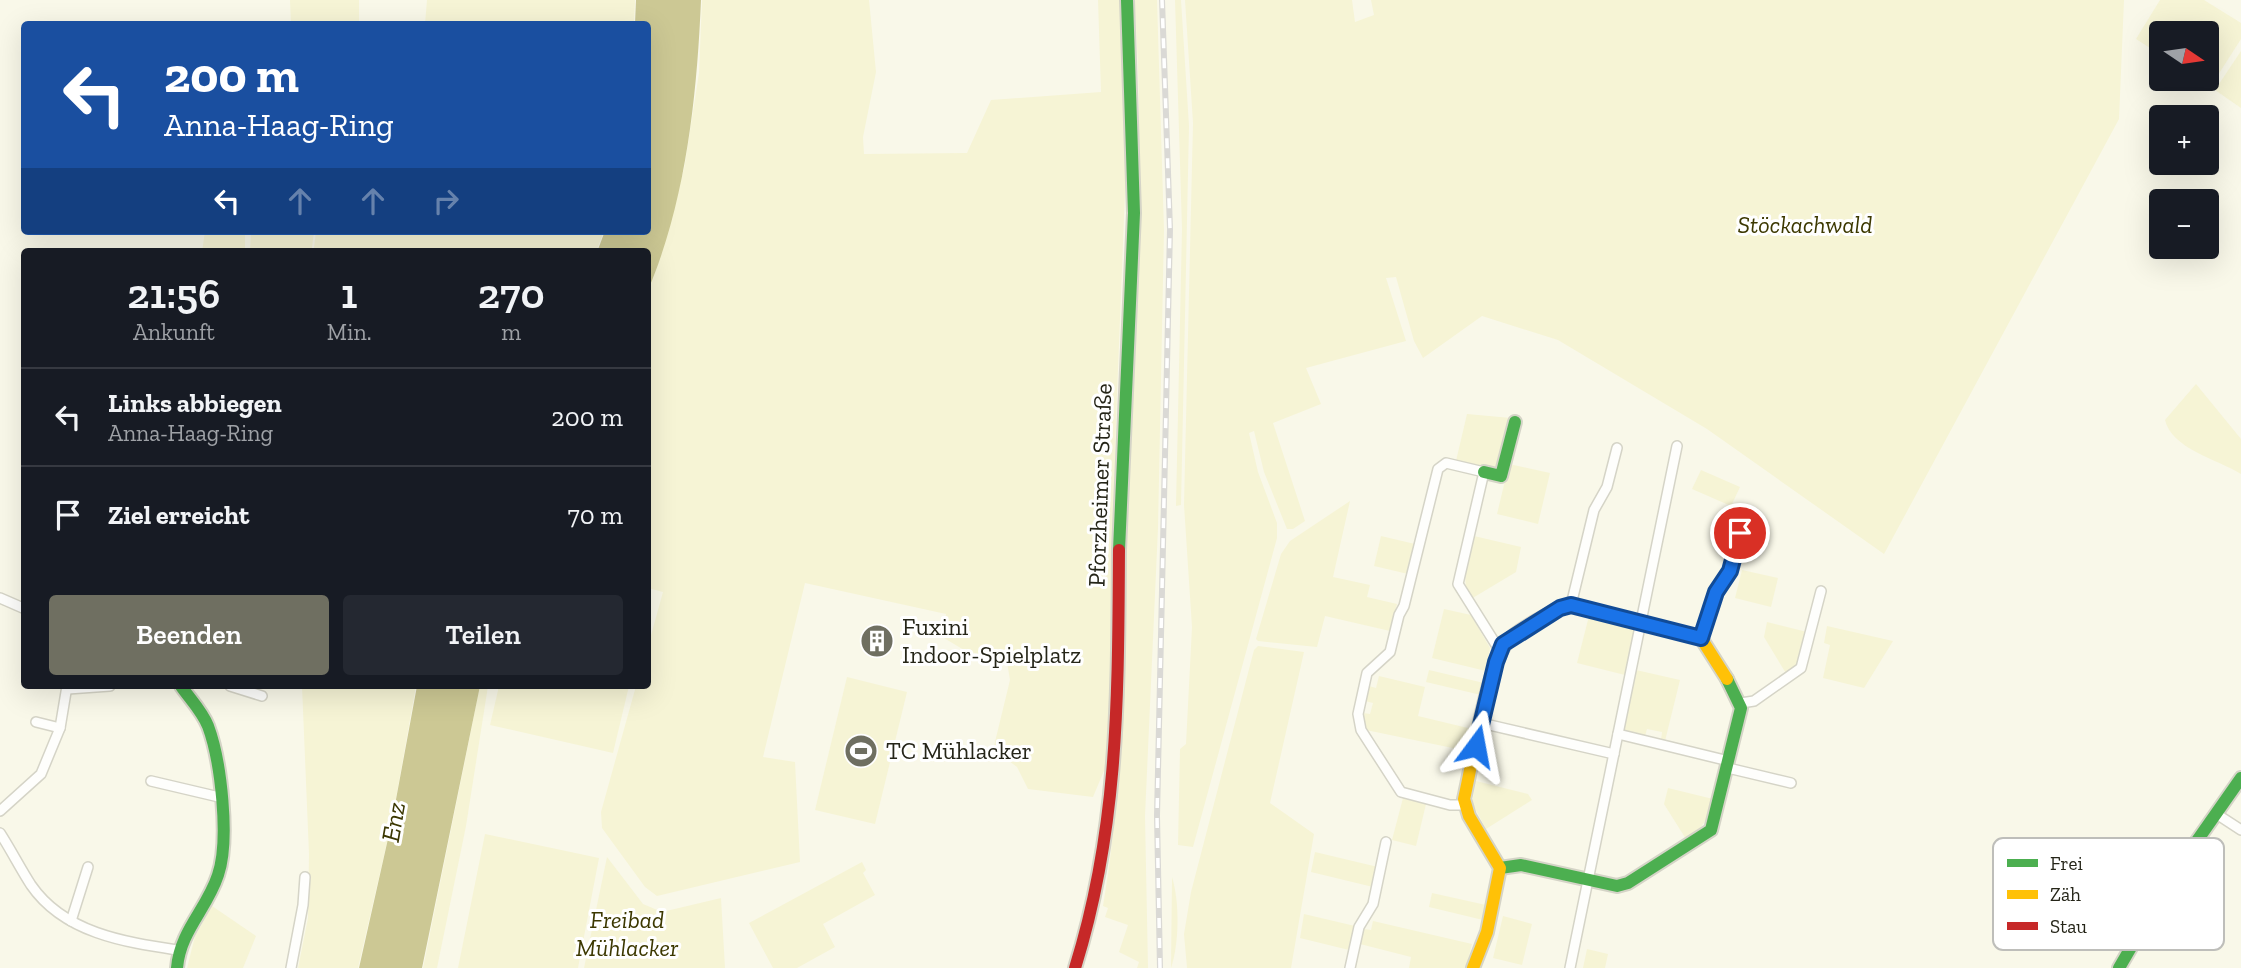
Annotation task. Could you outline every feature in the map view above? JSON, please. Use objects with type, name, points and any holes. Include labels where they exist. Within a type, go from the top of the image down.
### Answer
[{"type":"street","name":"Pforzheimer Straße","points":[[1075,968],[1101,871],[1114,755],[1122,433],[1133,243],[1133,117],[1127,0]]},
{"type":"street","points":[[1465,805],[1450,805],[1401,792],[1361,730],[1357,714],[1367,673],[1390,652],[1438,469],[1446,463],[1501,476],[1515,422]]},
{"type":"street","points":[[1570,968],[1677,446]]},
{"type":"street","points":[[1571,605],[1594,510],[1607,486],[1617,448]]},
{"type":"street","points":[[1484,472],[1458,584],[1500,651]]},
{"type":"street","points":[[1701,638],[1716,592],[1730,571],[1740,533]]},
{"type":"street","points":[[1741,703],[1754,701],[1801,668],[1821,591]]},
{"type":"street","points":[[0,598],[21,608]]},
{"type":"street","points":[[1473,968],[1487,932],[1500,868],[1465,805],[1465,793],[1500,651],[1508,640],[1560,608],[1571,605],[1701,638],[1741,703],[1714,825],[1707,834],[1628,883],[1611,886],[1521,865],[1500,868]]},
{"type":"street","points":[[0,811],[41,774],[60,728],[68,689]]},
{"type":"street","points":[[177,968],[177,950],[220,872],[222,831],[218,757],[207,724],[183,689]]},
{"type":"street","points":[[240,689],[262,696]]},
{"type":"street","points":[[36,722],[60,728]]},
{"type":"street","points":[[1481,723],[1614,754]]},
{"type":"street","points":[[1618,734],[1791,783]]},
{"type":"street","points":[[2198,838],[2241,778]]},
{"type":"street","points":[[151,781],[219,797]]},
{"type":"street","points":[[2215,813],[2241,830]]},
{"type":"street","points":[[0,833],[33,887],[71,921],[100,936],[177,950]]},
{"type":"street","points":[[1350,968],[1359,928],[1373,904],[1386,842]]},
{"type":"street","points":[[71,921],[88,867]]},
{"type":"street","points":[[291,968],[305,877]]},
{"type":"street","points":[[2119,968],[2130,950]]},
{"type":"green space","points":[[290,0],[359,0],[359,21],[291,21]]},
{"type":"green space","points":[[427,0],[635,0],[634,21],[425,21]]},
{"type":"green space","points":[[702,0],[869,0],[876,72],[863,137],[864,154],[967,153],[991,100],[1101,92],[1098,0],[1120,0],[1126,168],[1116,420],[1109,725],[1106,766],[1093,797],[1028,789],[1017,767],[994,746],[1010,680],[1007,662],[964,650],[944,638],[946,614],[805,583],[763,757],[795,762],[800,862],[657,896],[645,887],[602,828],[601,812],[635,689],[651,689],[651,635],[663,592],[651,589],[651,281],[684,169],[699,73]]},
{"type":"green space","points":[[1134,0],[1157,0],[1164,230],[1158,528],[1145,816],[1148,968],[1137,968],[1139,962],[1119,952],[1128,925],[1105,917],[1108,908],[1103,906],[1112,846],[1122,724],[1129,419],[1139,157]]},
{"type":"green space","points":[[1175,0],[1181,0],[1189,126],[1181,505],[1176,506],[1182,229]]},
{"type":"green space","name":"Stöckachwald","points":[[1185,0],[1352,0],[1355,22],[1374,15],[1371,0],[2124,0],[2119,119],[1884,554],[1707,429],[1558,340],[1482,316],[1423,358],[1414,341],[1396,277],[1386,278],[1406,341],[1306,368],[1321,404],[1273,423],[1305,521],[1293,529],[1287,529],[1264,472],[1254,431],[1249,433],[1258,472],[1277,523],[1277,538],[1193,847],[1178,845],[1180,749],[1186,744],[1192,627],[1184,505],[1193,123]]},
{"type":"green space","points":[[2160,0],[2204,0],[2241,23],[2241,39],[2219,73],[2219,21],[2149,21],[2149,47],[2136,39]]},
{"type":"green space","points":[[2241,51],[2241,108],[2216,91],[2219,91],[2219,84]]},
{"type":"green space","points":[[204,235],[245,235],[245,248],[203,248]]},
{"type":"green space","points":[[251,235],[314,235],[312,248],[250,248]]},
{"type":"green space","points":[[316,235],[602,235],[598,248],[314,248]]},
{"type":"green space","points":[[2196,384],[2241,439],[2241,474],[2186,446],[2169,430],[2165,420]]},
{"type":"green space","points":[[1467,414],[1511,418],[1498,471],[1456,461]]},
{"type":"green space","points":[[1509,464],[1550,473],[1538,524],[1497,514]]},
{"type":"green space","points":[[1701,470],[1740,487],[1731,506],[1692,489]]},
{"type":"green space","points":[[1350,501],[1333,577],[1370,585],[1367,597],[1397,604],[1390,631],[1325,616],[1317,647],[1258,641],[1256,639],[1281,554],[1290,541]]},
{"type":"green space","points":[[1381,536],[1415,544],[1408,574],[1374,566]]},
{"type":"green space","points":[[1474,536],[1521,547],[1516,572],[1471,599],[1465,576]]},
{"type":"green space","points":[[1742,570],[1778,578],[1771,607],[1735,598]]},
{"type":"green space","points":[[1444,609],[1471,615],[1490,648],[1486,671],[1432,658]]},
{"type":"green space","points":[[1589,616],[1635,627],[1625,675],[1577,663]]},
{"type":"green space","points":[[1767,622],[1807,632],[1798,666],[1787,675],[1764,637]]},
{"type":"green space","points":[[1827,626],[1893,641],[1864,688],[1823,678],[1830,645],[1824,643]]},
{"type":"green space","points":[[1258,646],[1304,652],[1270,803],[1314,834],[1291,968],[1187,968],[1184,934],[1191,892],[1254,650]]},
{"type":"green space","points":[[1429,670],[1484,683],[1481,695],[1426,682]]},
{"type":"green space","points":[[1636,670],[1680,680],[1665,741],[1661,740],[1662,732],[1647,729],[1645,736],[1623,731]]},
{"type":"green space","points":[[1379,676],[1425,687],[1418,716],[1472,729],[1467,751],[1366,730],[1363,713],[1370,714],[1373,703],[1365,701],[1369,686],[1376,688]]},
{"type":"green space","name":"TC Mühlacker","points":[[847,677],[907,692],[875,824],[815,810]]},
{"type":"green space","points":[[302,689],[415,689],[392,821],[358,968],[298,968],[308,918],[309,854]]},
{"type":"green space","points":[[479,689],[488,689],[466,826],[437,968],[423,968]]},
{"type":"green space","points":[[498,689],[628,689],[613,753],[490,725]]},
{"type":"green space","points":[[1476,781],[1528,794],[1532,800],[1486,829],[1472,803]]},
{"type":"green space","points":[[1668,788],[1713,799],[1704,822],[1686,839],[1664,804]]},
{"type":"green space","points":[[1403,798],[1426,804],[1416,846],[1392,840]]},
{"type":"green space","points":[[485,834],[599,858],[578,968],[458,968]]},
{"type":"green space","points":[[1315,852],[1378,867],[1373,887],[1311,872]]},
{"type":"green space","name":"Freibad Mühlacker","points":[[607,857],[643,904],[662,912],[721,898],[725,968],[584,968]]},
{"type":"green space","points":[[862,862],[866,870],[863,873],[875,895],[823,924],[835,947],[797,968],[773,968],[749,923]]},
{"type":"green space","points":[[1172,877],[1178,923],[1171,968]]},
{"type":"green space","points":[[1432,893],[1486,905],[1483,920],[1429,907]]},
{"type":"green space","points":[[212,906],[256,936],[243,968],[187,968],[195,936]]},
{"type":"green space","points":[[1304,914],[1355,926],[1349,950],[1300,938]]},
{"type":"green space","points":[[1503,916],[1532,924],[1522,965],[1493,958]]},
{"type":"green space","points":[[1373,921],[1472,944],[1466,968],[1409,968],[1411,957],[1360,944],[1364,929],[1371,930]]},
{"type":"green space","points":[[1587,949],[1608,954],[1605,968],[1583,968]]},
{"type":"water","points":[[636,0],[701,0],[687,148],[672,221],[651,282],[651,248],[599,248],[603,235],[651,235],[651,21],[635,21]]},
{"type":"water","name":"Enz","points":[[416,689],[479,689],[422,968],[359,968],[392,821]]},
{"type":"railway","points":[[1160,968],[1157,816],[1170,229],[1162,0]]},
{"type":"traffic: fast","points":[[1119,550],[1134,213],[1127,0]]},
{"type":"traffic: fast","points":[[1484,472],[1501,476],[1515,422]]},
{"type":"traffic: fast","points":[[1500,868],[1521,865],[1617,886],[1628,883],[1711,830],[1741,708],[1727,679]]},
{"type":"traffic: fast","points":[[177,968],[188,931],[218,875],[222,860],[224,822],[213,741],[203,715],[183,689]]},
{"type":"traffic: fast","points":[[2199,838],[2241,778]]},
{"type":"traffic: fast","points":[[2119,968],[2129,950]]},
{"type":"traffic: slow","points":[[1473,968],[1487,932],[1500,868],[1469,816],[1464,799],[1486,695],[1506,643],[1536,621],[1571,605],[1701,638],[1727,679]]},
{"type":"traffic: jam","points":[[1075,968],[1089,916],[1108,812],[1116,709],[1119,550]]},
{"type":"place","name":"Fuxini Indoor-Spielplatz","points":[[877,641]]},
{"type":"place","name":"TC Mühlacker","points":[[861,751]]},
{"type":"route","points":[[1476,746],[1496,662],[1503,644],[1565,605],[1577,605],[1701,638],[1706,630],[1716,592],[1730,571],[1740,533]]}]
